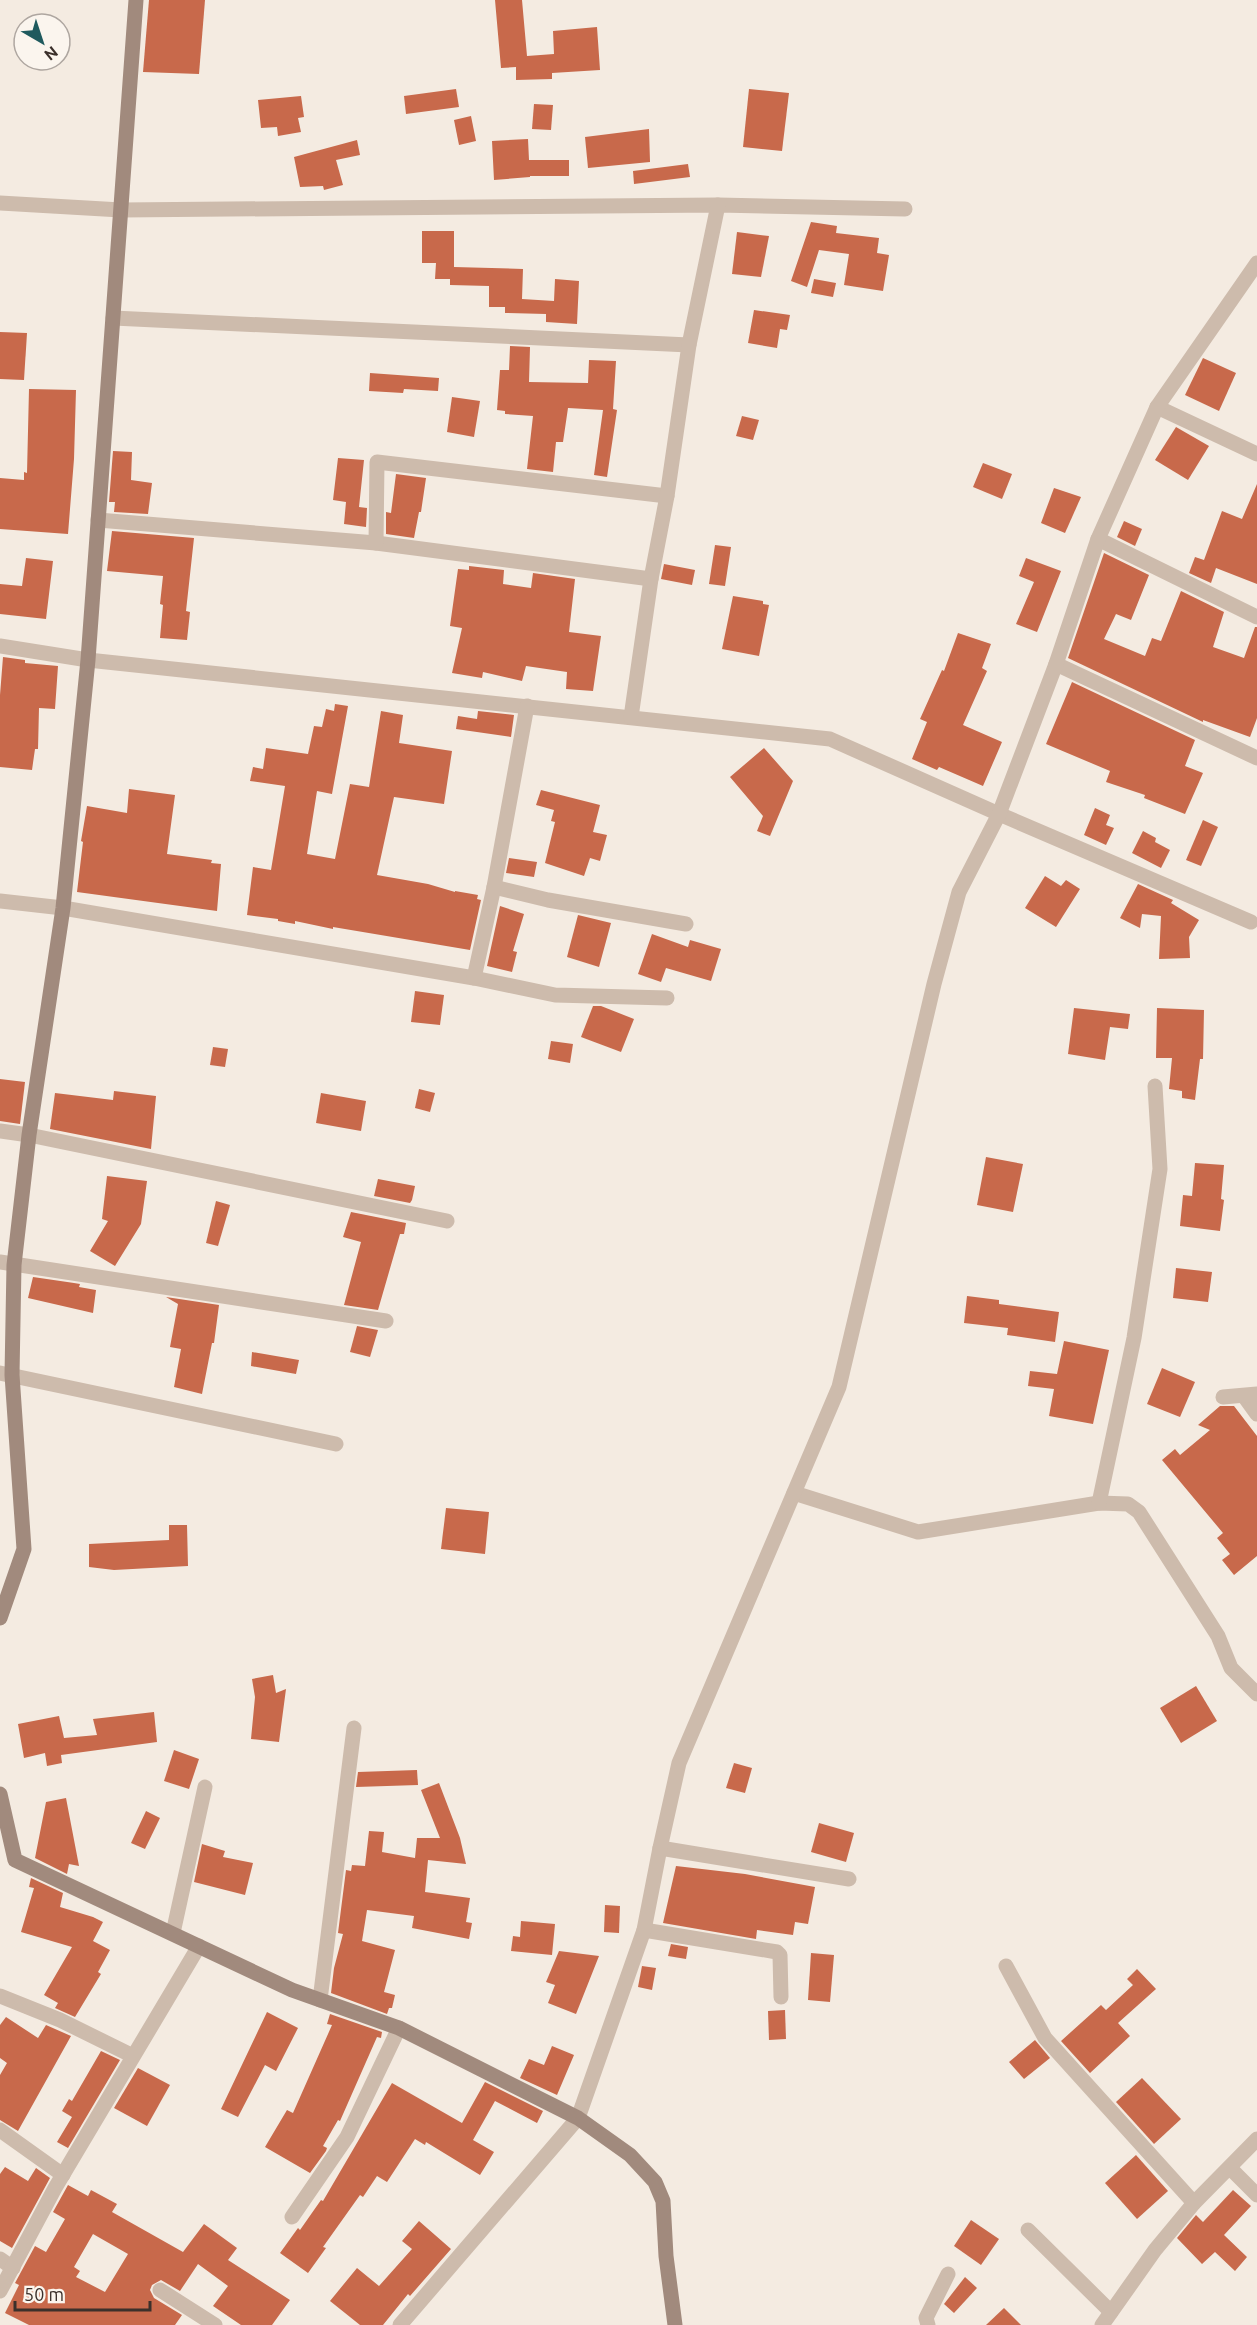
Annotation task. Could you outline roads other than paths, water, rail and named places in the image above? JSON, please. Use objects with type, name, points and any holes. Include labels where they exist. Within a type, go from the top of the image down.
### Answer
[{"type":"street","points":[[0,1618],[24,1549],[6,1374],[7,1263],[63,908],[88,660],[136,0]]},
{"type":"street","points":[[0,203],[121,210],[718,206],[905,209]]},
{"type":"street","points":[[631,717],[689,345],[718,206]]},
{"type":"street","points":[[400,2325],[578,2118],[645,1930],[660,1848],[680,1763],[839,1387],[934,984],[958,892],[999,814],[1056,664],[1098,539],[1157,406],[1251,284],[1257,263]]},
{"type":"street","points":[[113,318],[689,345]]},
{"type":"street","points":[[1157,406],[1257,454]]},
{"type":"street","points":[[376,543],[377,462],[667,496]]},
{"type":"street","points":[[98,520],[376,543],[651,579]]},
{"type":"street","points":[[1098,539],[1257,617]]},
{"type":"street","points":[[0,646],[88,660],[830,739],[1251,922]]},
{"type":"street","points":[[1056,664],[1257,758]]},
{"type":"street","points":[[474,978],[494,886],[527,706]]},
{"type":"street","points":[[494,886],[548,900],[686,924]]},
{"type":"street","points":[[0,901],[63,908],[474,978],[555,995],[667,998]]},
{"type":"street","points":[[1099,1503],[1134,1338],[1160,1169],[1155,1086]]},
{"type":"street","points":[[0,1131],[29,1135],[447,1221]]},
{"type":"street","points":[[7,1263],[386,1321]]},
{"type":"street","points":[[6,1374],[336,1444]]},
{"type":"street","points":[[1223,1396],[1250,1395],[1257,1414]]},
{"type":"street","points":[[794,1492],[918,1532],[1099,1503],[1128,1504],[1139,1512],[1218,1636],[1231,1668],[1257,1694]]},
{"type":"street","points":[[320,2000],[354,1728]]},
{"type":"street","points":[[172,1933],[205,1787]]},
{"type":"street","points":[[0,1794],[15,1860],[292,1990],[399,2028],[578,2118],[630,2155],[655,2182],[663,2201],[666,2256],[675,2325]]},
{"type":"street","points":[[660,1848],[849,1879]]},
{"type":"street","points":[[645,1930],[777,1952],[780,1955],[781,1997]]},
{"type":"street","points":[[0,2291],[6,2263],[63,2175],[199,1946]]},
{"type":"street","points":[[1006,1966],[1045,2038],[1194,2203]]},
{"type":"street","points":[[0,1996],[60,2020],[132,2056]]},
{"type":"street","points":[[292,2217],[347,2137],[399,2028]]},
{"type":"street","points":[[0,2130],[63,2175]]},
{"type":"street","points":[[1102,2325],[1155,2250],[1194,2203],[1257,2139]]},
{"type":"street","points":[[1230,2168],[1257,2195]]},
{"type":"street","points":[[1028,2230],[1110,2312]]},
{"type":"street","points":[[928,2325],[927,2318],[948,2274]]},
{"type":"street","points":[[160,2290],[215,2325]]}]
